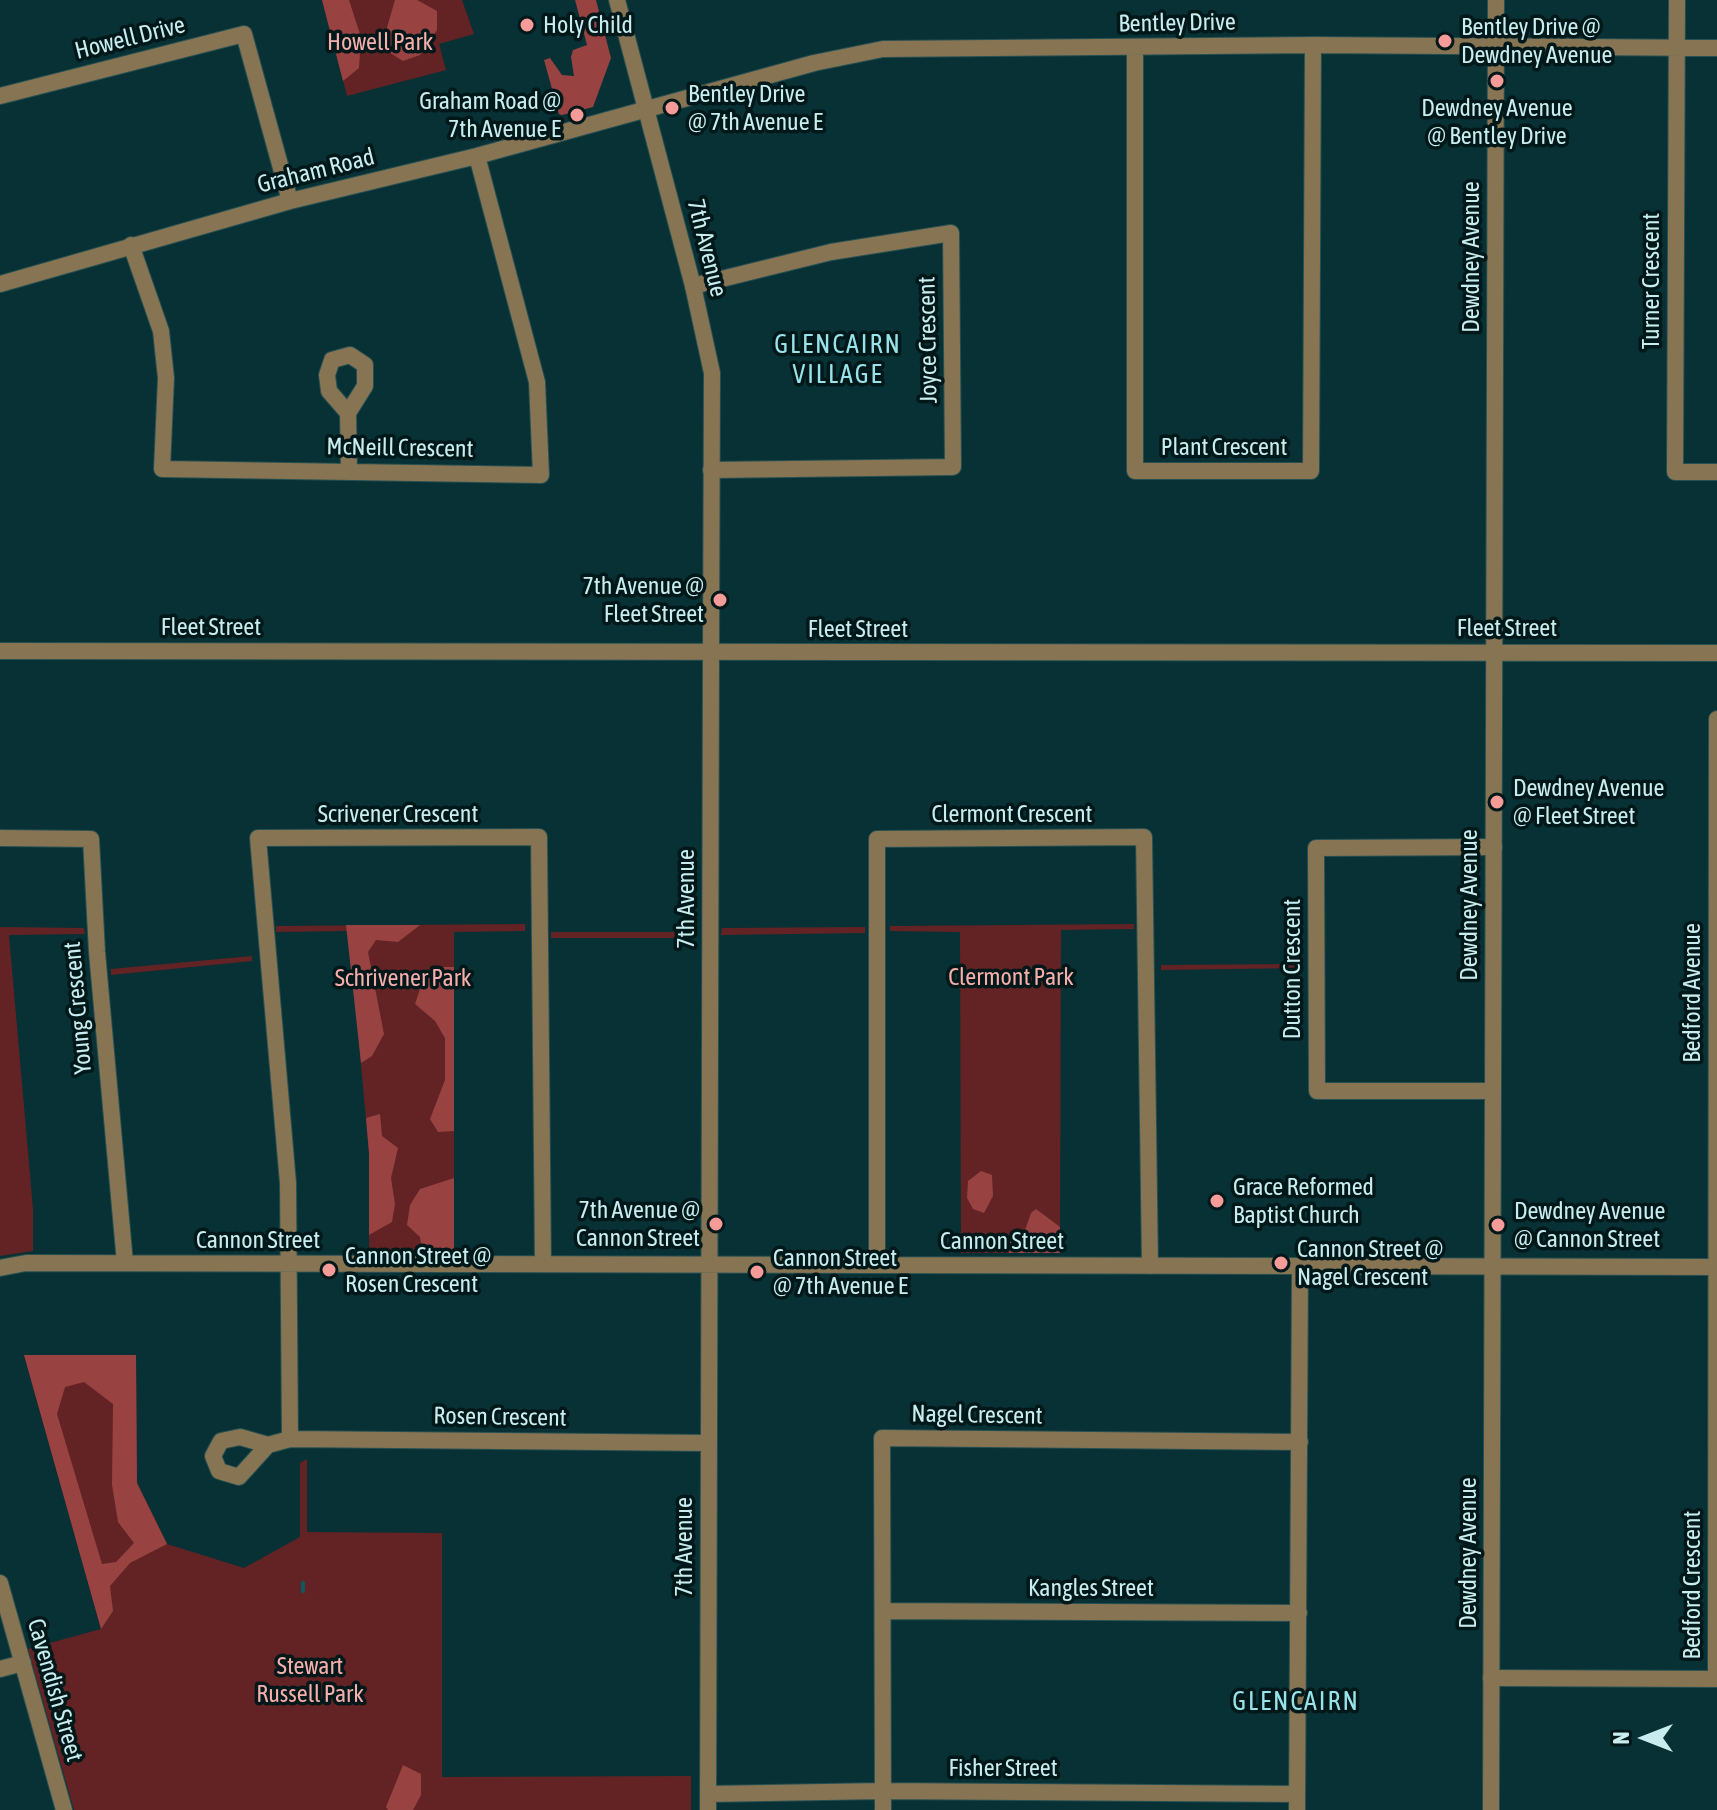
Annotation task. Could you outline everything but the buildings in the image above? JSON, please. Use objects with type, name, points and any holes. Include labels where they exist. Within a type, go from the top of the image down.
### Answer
[{"type":"street","name":"7th Avenue","points":[[617,0],[693,286],[712,373],[708,1802]]},
{"type":"street","name":"Dewdney Avenue","points":[[1491,1810],[1496,0]]},
{"type":"street","points":[[1676,48],[1677,0]]},
{"type":"street","name":"Howell Drive","points":[[0,96],[244,34],[290,201]]},
{"type":"street","name":"Bentley Drive","points":[[645,108],[814,63],[883,49],[1313,45],[1717,48]]},
{"type":"street","name":"Plant Crescent","points":[[1135,47],[1135,471],[1311,471],[1313,45]]},
{"type":"street","name":"Turner Crescent","points":[[1676,48],[1675,472],[1717,472]]},
{"type":"street","name":"Graham Road","points":[[0,284],[290,201],[477,156],[645,108]]},
{"type":"street","name":"McNeill Crescent","points":[[131,245],[161,331],[166,378],[162,469],[541,475],[537,382],[477,156]]},
{"type":"street","name":"Joyce Crescent","points":[[693,286],[831,252],[951,233],[953,467],[711,470]]},
{"type":"street","points":[[348,413],[349,471]]},
{"type":"street","name":"Fleet Street","points":[[0,651],[1717,653]]},
{"type":"street","name":"Bedford Avenue","points":[[1716,1267],[1717,719]]},
{"type":"street","name":"Scrivener Crescent","points":[[288,1265],[288,1183],[258,838],[539,837],[543,1264]]},
{"type":"street","name":"Clermont Crescent","points":[[877,1265],[877,839],[1144,837],[1150,1266]]},
{"type":"street","name":"Young Crescent","points":[[0,838],[91,839],[97,952],[125,1263]]},
{"type":"street","name":"Dutton Crescent","points":[[1493,1091],[1317,1091],[1316,848],[1494,847]]},
{"type":"street","name":"Cannon Street","points":[[0,1268],[26,1263],[1716,1267]]},
{"type":"street","points":[[288,1265],[290,1439]]},
{"type":"street","points":[[1297,1802],[1300,1266]]},
{"type":"street","name":"Bedford Crescent","points":[[1491,1678],[1716,1679],[1716,1267]]},
{"type":"street","name":"Nagel Crescent","points":[[883,1810],[882,1438],[1300,1442]]},
{"type":"street","name":"Rosen Crescent","points":[[268,1445],[290,1439],[708,1443]]},
{"type":"street","name":"Cavendish Street","points":[[0,1583],[64,1810]]},
{"type":"street","name":"Kangles Street","points":[[884,1611],[1299,1613]]},
{"type":"street","points":[[0,1669],[23,1663]]},
{"type":"street","name":"Fisher Street","points":[[708,1802],[883,1791],[1297,1802]]},
{"type":"green space","name":"Howell Park","points":[[322,0],[462,0],[474,34],[439,44],[446,70],[347,96]]},
{"type":"green space","name":"Schrivener Park","points":[[525,924],[525,931],[454,932],[454,1251],[369,1251],[369,1153],[349,931],[276,932],[276,926]]},
{"type":"green space","name":"Clermont Park","points":[[1134,924],[1134,929],[1061,930],[1060,1253],[961,1253],[960,932],[890,931],[890,926]]},
{"type":"green space","points":[[0,927],[84,928],[85,934],[9,935],[33,1209],[33,1251],[0,1256]]},
{"type":"green space","points":[[865,927],[865,933],[721,935],[722,928]]},
{"type":"green space","points":[[551,932],[691,932],[691,938],[551,938]]},
{"type":"green space","points":[[252,956],[252,961],[111,975],[111,969]]},
{"type":"green space","points":[[1301,964],[1302,968],[1161,970],[1161,965]]},
{"type":"green space","name":"Stewart Russell Park","points":[[24,1355],[136,1355],[137,1483],[167,1544],[244,1568],[300,1537],[300,1463],[307,1459],[307,1532],[442,1533],[442,1777],[691,1776],[691,1810],[74,1810],[28,1649],[101,1629]]},
{"type":"shaded area","points":[[322,0],[349,0],[361,37],[359,68],[343,81]]},
{"type":"shaded area","points":[[395,0],[417,0],[437,11],[437,30],[420,55],[403,61],[387,51],[383,41]]},
{"type":"shaded area","points":[[575,0],[596,0],[611,58],[593,107],[562,115],[559,114],[544,60],[550,58],[562,75],[574,76],[573,50],[587,45]]},
{"type":"shaded area","points":[[346,925],[420,925],[398,942],[376,940],[368,952],[384,1034],[372,1056],[361,1063]]},
{"type":"shaded area","points":[[438,967],[454,967],[454,1131],[438,1132],[430,1119],[445,1080],[445,1038],[435,1021],[415,1004],[425,974]]},
{"type":"shaded area","points":[[380,1114],[382,1136],[398,1148],[391,1178],[395,1204],[392,1222],[369,1235],[366,1118]]},
{"type":"shaded area","points":[[981,1171],[992,1175],[993,1196],[984,1213],[973,1209],[967,1198],[968,1181]]},
{"type":"shaded area","points":[[454,1178],[454,1251],[422,1251],[420,1237],[407,1225],[410,1205],[420,1189]]},
{"type":"shaded area","points":[[1036,1209],[1060,1227],[1060,1253],[1009,1253],[1008,1242],[1024,1233],[1031,1213]]},
{"type":"shaded area","points":[[24,1355],[136,1355],[137,1483],[167,1544],[130,1563],[110,1586],[113,1611],[101,1629]],"holes":[[[84,1382],[113,1404],[112,1485],[118,1522],[134,1543],[116,1562],[102,1564],[57,1414],[65,1387]]]},
{"type":"shaded area","points":[[403,1765],[421,1774],[421,1795],[413,1810],[388,1810],[386,1807]]},
{"type":"waterway","points":[[303,1583],[303,1591]]},
{"type":"place","name":"Holy Child","points":[[527,25]]},
{"type":"place","name":"Bentley Drive @ Dewdney Avenue","points":[[1445,41]]},
{"type":"place","name":"Dewdney Avenue @ Bentley Drive","points":[[1497,81]]},
{"type":"place","name":"Bentley Drive @ 7th Avenue E","points":[[672,108]]},
{"type":"place","name":"Graham Road @ 7th Avenue E","points":[[577,115]]},
{"type":"place","name":"7th Avenue @ Fleet Street","points":[[720,600]]},
{"type":"place","name":"Dewdney Avenue @ Fleet Street","points":[[1497,802]]},
{"type":"place","name":"Grace Reformed Baptist Church","points":[[1217,1201]]},
{"type":"place","name":"7th Avenue @ Cannon Street","points":[[716,1224]]},
{"type":"place","name":"Dewdney Avenue @ Cannon Street","points":[[1498,1225]]},
{"type":"place","name":"Cannon Street @ Nagel Crescent","points":[[1281,1263]]},
{"type":"place","name":"Cannon Street @ Rosen Crescent","points":[[329,1270]]},
{"type":"place","name":"Cannon Street @ 7th Avenue E","points":[[757,1272]]},
{"type":"district","name":"GLENCAIRN VILLAGE","points":[[838,360]]},
{"type":"district","name":"GLENCAIRN","points":[[1296,1702]]}]
